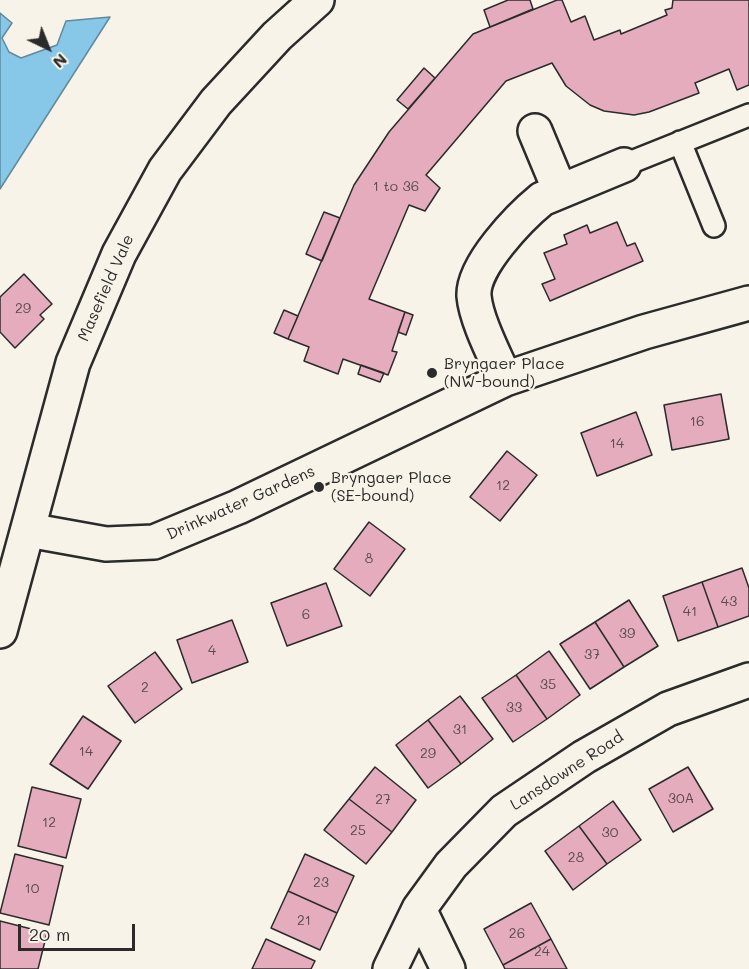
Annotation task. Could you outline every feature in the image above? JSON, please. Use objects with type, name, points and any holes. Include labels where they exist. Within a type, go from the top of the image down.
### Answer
[{"type":"street","name":"Masefield Vale","points":[[0,631],[73,363],[119,254],[165,170],[216,102],[277,36],[316,0]]},
{"type":"street","points":[[535,131],[560,191]]},
{"type":"street","points":[[505,379],[476,310],[474,294],[477,276],[486,260],[531,208],[542,199],[624,165]]},
{"type":"street","name":"Drinkwater Gardens","points":[[28,530],[106,544],[154,542],[238,507],[505,379],[644,332],[749,303]]},
{"type":"street","name":"Lansdowne Road","points":[[390,969],[419,909],[451,865],[504,812],[584,757],[668,709],[749,680]]},
{"type":"street","points":[[419,909],[448,969]]},
{"type":"lane","points":[[624,165],[749,115]]},
{"type":"lane","points":[[680,142],[714,226]]},
{"type":"water","points":[[0,13],[12,23],[2,38],[9,52],[21,58],[57,45],[66,21],[110,17],[0,189]]},
{"type":"building","points":[[508,0],[530,0],[533,9],[490,27],[484,10]]},
{"type":"building","points":[[562,0],[571,22],[585,16],[594,40],[620,30],[621,34],[667,15],[665,10],[672,8],[673,0],[749,0],[749,85],[737,90],[729,69],[695,83],[699,93],[649,112],[634,115],[604,111],[590,105],[566,86],[552,63],[506,81],[426,175],[440,188],[425,211],[409,205],[369,299],[405,312],[392,351],[397,352],[388,375],[343,359],[338,374],[304,361],[309,347],[288,339],[354,185],[389,132],[473,34]]},
{"type":"building","points":[[424,68],[435,78],[408,109],[397,100]]},
{"type":"building","points":[[324,212],[340,218],[322,261],[306,254]]},
{"type":"building","points":[[617,222],[627,246],[635,243],[643,261],[550,301],[542,284],[555,279],[544,253],[567,244],[564,235],[587,225],[590,233]]},
{"type":"building","points":[[24,274],[52,304],[40,315],[44,319],[15,348],[0,332],[0,297]]},
{"type":"building","points":[[284,310],[298,316],[288,339],[274,333]]},
{"type":"building","points":[[405,312],[413,315],[406,335],[398,332]]},
{"type":"building","points":[[361,365],[384,373],[380,382],[358,374]]},
{"type":"building","points":[[721,394],[729,439],[672,450],[664,405]]},
{"type":"building","points":[[636,412],[652,455],[597,476],[581,433]]},
{"type":"building","points":[[507,451],[537,475],[500,521],[470,497]]},
{"type":"building","points":[[369,522],[405,549],[370,596],[334,569]]},
{"type":"building","points":[[742,568],[749,588],[749,616],[718,627],[702,582]]},
{"type":"building","points":[[702,582],[718,627],[678,641],[663,596]]},
{"type":"building","points":[[326,583],[342,626],[287,646],[271,603]]},
{"type":"building","points":[[629,600],[658,646],[624,667],[595,622]]},
{"type":"building","points":[[232,620],[248,662],[192,683],[177,640]]},
{"type":"building","points":[[595,622],[624,667],[590,689],[560,644]]},
{"type":"building","points":[[549,651],[580,695],[547,719],[516,675]]},
{"type":"building","points":[[155,652],[182,689],[135,723],[108,686]]},
{"type":"building","points":[[516,675],[547,719],[513,742],[482,698]]},
{"type":"building","points":[[460,696],[493,739],[461,764],[428,720]]},
{"type":"building","points":[[83,716],[121,741],[88,789],[50,764]]},
{"type":"building","points":[[428,720],[461,764],[428,788],[396,745]]},
{"type":"building","points":[[375,767],[416,800],[392,832],[349,799]]},
{"type":"building","points":[[688,767],[713,809],[673,832],[649,789]]},
{"type":"building","points":[[32,787],[81,799],[66,858],[18,846]]},
{"type":"building","points":[[349,799],[392,832],[366,864],[324,830]]},
{"type":"building","points":[[613,801],[641,840],[607,864],[579,826]]},
{"type":"building","points":[[579,826],[607,864],[573,890],[545,851]]},
{"type":"building","points":[[15,854],[63,866],[49,925],[0,913]]},
{"type":"building","points":[[305,854],[354,876],[337,913],[288,891]]},
{"type":"building","points":[[288,891],[337,913],[320,950],[271,928]]},
{"type":"building","points":[[531,903],[551,939],[503,965],[484,929]]},
{"type":"building","points":[[0,921],[47,933],[38,969],[0,969]]},
{"type":"building","points":[[266,939],[315,961],[311,969],[252,969]]},
{"type":"building","points":[[551,939],[567,969],[505,969],[503,965]]},
{"type":"place","name":"Bryngaer Place (NW-bound)","points":[[432,373]]},
{"type":"place","name":"Bryngaer Place (SE-bound)","points":[[319,487]]}]
